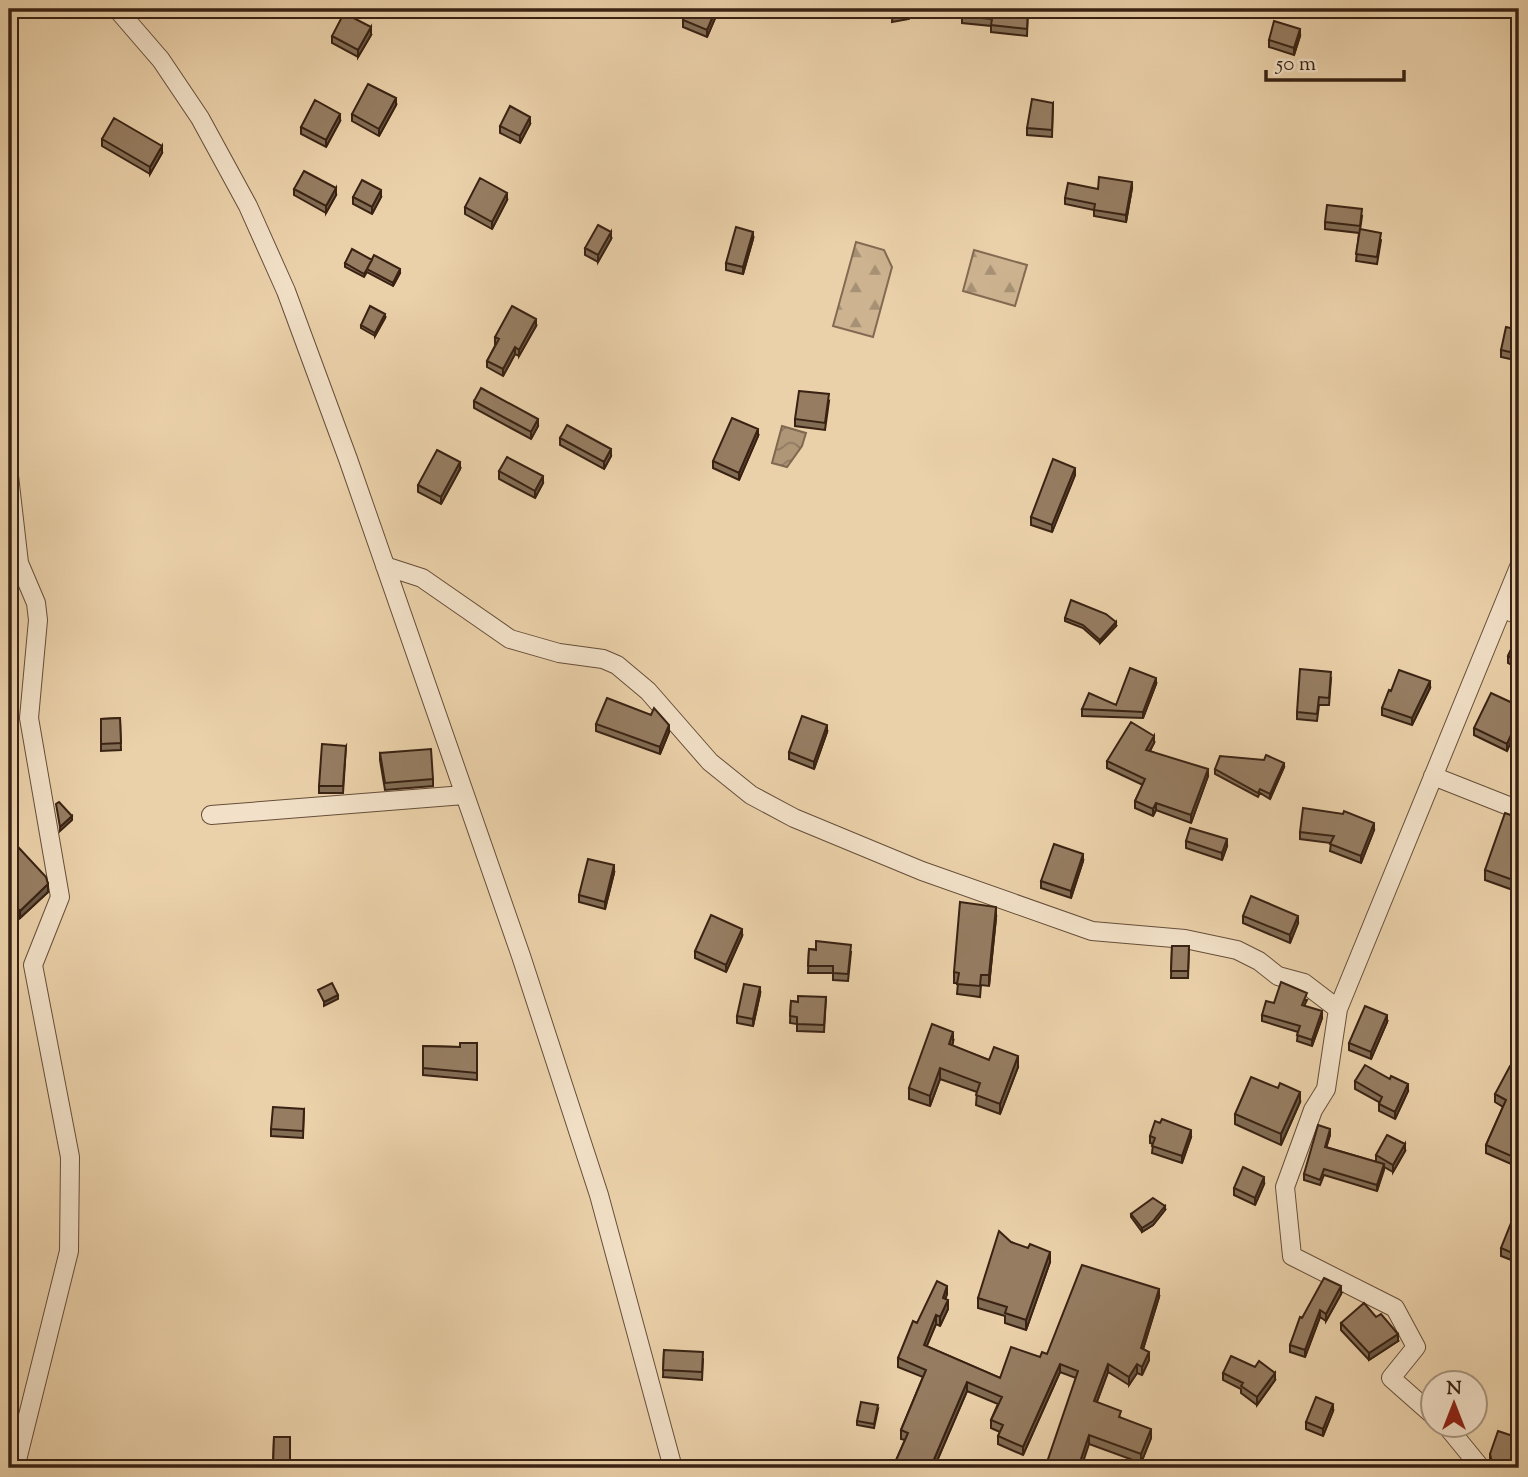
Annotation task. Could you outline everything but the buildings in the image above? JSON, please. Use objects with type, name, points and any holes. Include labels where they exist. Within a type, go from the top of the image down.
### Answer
[{"type":"street","points":[[117,9],[161,61],[200,118],[248,206],[291,304],[385,566],[599,1195],[673,1468]]},
{"type":"street","points":[[9,476],[19,563],[36,603],[38,620],[29,718],[60,897],[33,965],[70,1157],[72,1224],[69,1251],[15,1468]]},
{"type":"street","points":[[385,566],[422,578],[510,639],[559,653],[603,659],[617,665],[648,691],[710,762],[751,795],[794,818],[922,871],[1092,931],[1185,939],[1237,950],[1259,961],[1278,976],[1304,982],[1338,1009]]},
{"type":"street","points":[[1420,1404],[1391,1378],[1416,1347],[1395,1308],[1292,1256],[1285,1187],[1313,1111],[1326,1089],[1338,1009],[1433,776],[1511,612],[1519,567]]},
{"type":"street","points":[[1433,776],[1519,810]]},
{"type":"street","points":[[211,815],[464,795]]},
{"type":"street","points":[[1456,1438],[1481,1468]]},
{"type":"green space","points":[[856,242],[884,250],[892,267],[873,337],[833,326]]},
{"type":"green space","points":[[974,250],[1027,265],[1015,306],[963,291]]},
{"type":"water","points":[[782,426],[806,433],[802,446],[787,467],[772,463]]}]
